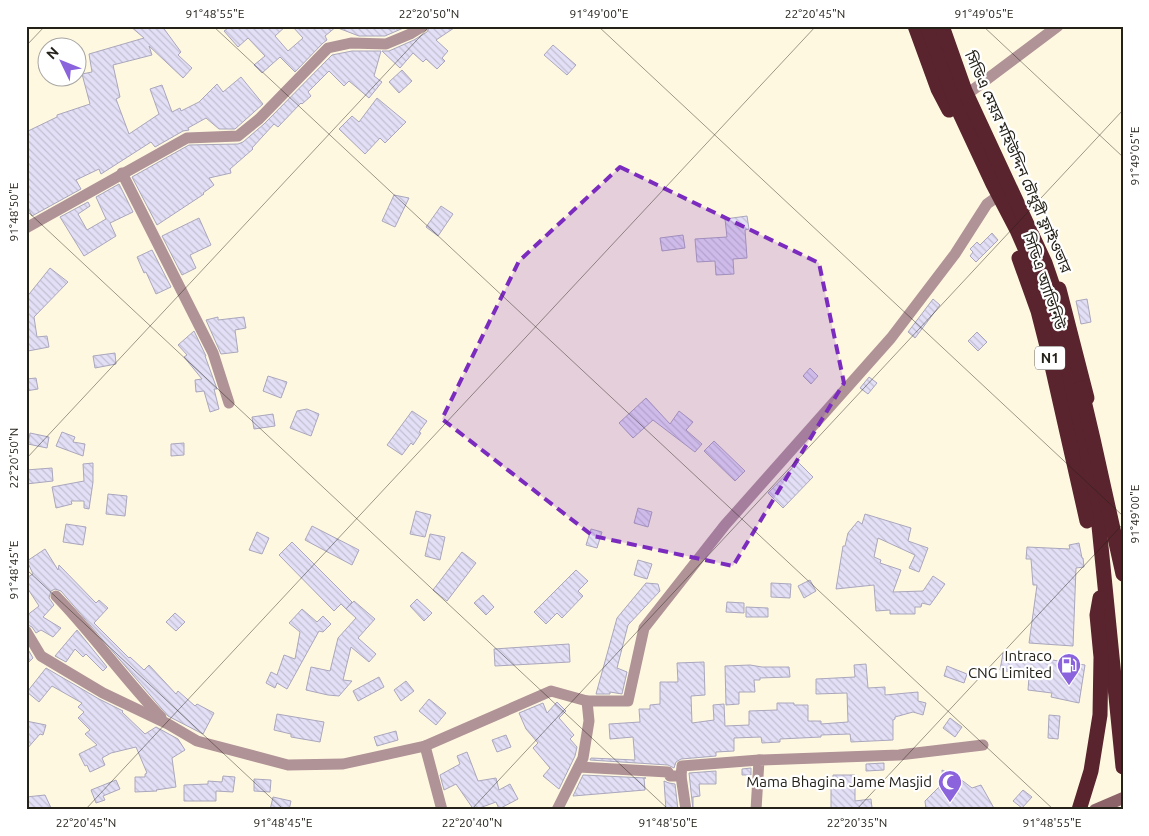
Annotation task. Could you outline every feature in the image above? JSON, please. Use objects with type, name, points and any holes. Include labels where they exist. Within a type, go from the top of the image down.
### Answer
[{"type":"highway","name":"সিডিএ অ্যাভিনিউ","points":[[915,26],[938,89],[994,198],[1018,254],[1038,311],[1094,549],[1093,563],[1105,638],[1123,708]]},
{"type":"highway","points":[[927,26],[958,109],[1017,230],[1045,294],[1069,377],[1098,526],[1123,767]]},
{"type":"highway","name":"সিডিএ মেয়র মহিউদ্দিন চৌধুরী ফ্লাইওভার","points":[[942,26],[965,91],[1045,263],[1056,297],[1093,438],[1123,574]]},
{"type":"highway","name":"সিডিএ অ্যাভিনিউ","points":[[946,26],[970,92],[1013,177],[1047,257],[1062,299],[1106,465],[1123,542]]},
{"type":"highway","points":[[1079,810],[1091,771],[1100,715],[1101,657],[1097,615],[1100,598]]},
{"type":"main road","points":[[1095,810],[1123,798]]},
{"type":"street","points":[[26,228],[187,138],[238,136],[259,119],[328,48],[352,43],[386,44],[410,34],[423,26]]},
{"type":"street","points":[[970,92],[1058,26]]},
{"type":"street","points":[[122,173],[213,353],[229,403]]},
{"type":"street","points":[[26,631],[41,656],[103,693],[168,724],[197,741],[288,765],[343,764],[425,746],[551,691],[586,701],[628,701],[644,628],[725,525],[891,338],[955,254],[987,204],[994,198]]},
{"type":"street","points":[[56,596],[140,695],[168,724]]},
{"type":"street","points":[[557,810],[583,758],[589,721],[586,701]]},
{"type":"street","points":[[686,810],[681,776],[682,766],[759,760],[899,755],[983,745]]},
{"type":"street","points":[[425,746],[442,810]]},
{"type":"street","points":[[756,810],[759,760]]},
{"type":"street","points":[[579,767],[668,772],[670,776],[681,776]]},
{"type":"highlighted area","points":[[620,167],[819,263],[844,383],[733,566],[593,536],[442,419],[519,261]]},
{"type":"building","points":[[130,26],[162,26],[181,52],[178,55],[192,68],[183,78],[149,46],[152,55],[113,65],[120,97],[116,99],[129,134],[159,114],[150,89],[162,85],[172,112],[180,108],[181,111],[199,102],[217,84],[223,92],[241,77],[263,104],[235,129],[219,129],[206,118],[188,128],[189,130],[183,131],[155,147],[151,142],[101,174],[99,169],[76,180],[81,189],[32,216],[26,204],[26,132],[57,117],[57,115],[90,104],[86,88],[88,88],[88,73],[92,72],[89,54],[144,38]]},
{"type":"building","points":[[231,26],[286,26],[275,36],[288,51],[303,38],[292,26],[337,26],[325,36],[327,40],[295,72],[280,57],[262,73],[254,65],[265,56],[248,38],[238,47],[224,31]]},
{"type":"building","points":[[338,26],[395,29],[395,26],[408,26],[385,36],[359,36],[338,28]]},
{"type":"building","points":[[430,26],[457,26],[436,40],[448,51],[442,58],[445,61],[437,69],[426,59],[423,62],[413,53],[400,68],[382,51],[389,51],[414,40],[427,32]]},
{"type":"building","points":[[553,45],[576,65],[567,75],[544,55]]},
{"type":"building","points":[[352,51],[381,51],[374,76],[382,82],[369,98],[349,81],[344,86],[329,71],[308,92],[311,96],[301,103],[278,127],[274,124],[253,149],[230,169],[231,173],[209,178],[214,185],[204,194],[157,225],[132,177],[189,145],[238,144],[243,142],[264,124],[332,55]]},
{"type":"building","points":[[402,70],[412,81],[399,93],[389,82]]},
{"type":"building","points":[[377,98],[406,122],[385,143],[380,138],[365,154],[339,129],[352,116],[359,122]]},
{"type":"building","points":[[119,184],[133,212],[110,223],[116,236],[84,256],[60,217],[88,202],[90,206],[78,214],[87,230],[106,219],[96,197]]},
{"type":"building","points":[[394,195],[409,198],[395,227],[382,221]]},
{"type":"building","points":[[441,206],[453,214],[438,236],[426,227]]},
{"type":"building","points":[[747,216],[749,229],[745,230],[747,258],[733,259],[734,274],[716,275],[715,261],[697,262],[695,239],[727,237],[725,219]]},
{"type":"building","points":[[199,218],[211,245],[190,255],[196,268],[182,275],[162,236]]},
{"type":"building","points":[[992,233],[998,240],[976,262],[970,256],[973,252],[970,249],[977,242],[980,245]]},
{"type":"building","points":[[683,235],[685,248],[662,251],[660,238]]},
{"type":"building","points":[[152,250],[171,287],[156,294],[137,257]]},
{"type":"building","points":[[50,268],[68,282],[34,317],[37,337],[47,336],[49,347],[28,351],[26,298]]},
{"type":"building","points":[[933,299],[940,305],[915,338],[908,332]]},
{"type":"building","points":[[1087,299],[1091,322],[1081,324],[1076,301]]},
{"type":"building","points":[[218,317],[218,320],[244,317],[246,328],[235,330],[238,352],[221,354],[206,320]]},
{"type":"building","points":[[194,331],[206,356],[217,389],[214,389],[219,409],[210,412],[204,391],[196,392],[195,380],[202,379],[184,357],[187,355],[178,345]]},
{"type":"building","points":[[977,332],[987,342],[978,351],[968,341]]},
{"type":"building","points":[[115,353],[116,364],[95,368],[93,356]]},
{"type":"building","points":[[810,368],[818,376],[811,384],[803,376]]},
{"type":"building","points":[[268,376],[287,382],[281,398],[263,391]]},
{"type":"building","points":[[869,377],[877,383],[868,394],[860,388]]},
{"type":"building","points":[[36,378],[38,389],[26,391],[26,379]]},
{"type":"building","points":[[646,398],[670,424],[679,411],[693,422],[686,430],[702,444],[695,452],[653,420],[633,438],[619,423]]},
{"type":"building","points":[[307,409],[319,414],[311,436],[290,428],[297,411]]},
{"type":"building","points":[[412,411],[427,421],[413,445],[411,443],[402,455],[387,445]]},
{"type":"building","points":[[273,414],[275,426],[254,429],[252,417]]},
{"type":"building","points":[[62,432],[75,437],[73,442],[85,444],[83,456],[56,446]]},
{"type":"building","points":[[30,433],[49,437],[47,448],[28,444]]},
{"type":"building","points":[[714,441],[745,471],[735,481],[704,451]]},
{"type":"building","points":[[184,443],[184,455],[171,456],[171,444]]},
{"type":"building","points":[[798,462],[813,477],[783,508],[768,493]]},
{"type":"building","points":[[93,463],[93,482],[89,509],[84,508],[84,501],[71,501],[72,504],[56,508],[52,487],[84,481],[83,464]]},
{"type":"building","points":[[52,468],[53,481],[26,484],[26,470]]},
{"type":"building","points":[[108,494],[127,496],[125,516],[106,514]]},
{"type":"building","points":[[638,508],[652,512],[648,527],[634,523]]},
{"type":"building","points":[[416,511],[431,515],[425,537],[410,534]]},
{"type":"building","points":[[865,514],[911,528],[908,541],[928,548],[919,572],[909,568],[915,555],[878,538],[874,557],[881,560],[880,563],[901,570],[893,592],[923,591],[933,576],[945,584],[930,605],[922,603],[921,607],[915,607],[915,614],[890,614],[890,610],[876,611],[874,585],[836,589],[843,546],[845,546],[848,533],[858,521],[862,524]]},
{"type":"building","points":[[66,524],[86,527],[83,545],[63,542]]},
{"type":"building","points":[[312,526],[359,550],[352,565],[305,540]]},
{"type":"building","points":[[591,529],[602,532],[597,548],[586,545]]},
{"type":"building","points":[[257,532],[269,538],[262,554],[249,550]]},
{"type":"building","points":[[430,534],[445,537],[440,560],[425,556]]},
{"type":"building","points":[[292,542],[352,602],[346,609],[341,604],[334,611],[279,555]]},
{"type":"building","points":[[1079,543],[1084,567],[1076,568],[1073,646],[1029,643],[1037,585],[1033,585],[1031,559],[1026,559],[1027,547],[1070,549],[1069,545]]},
{"type":"building","points":[[45,549],[58,570],[59,565],[96,603],[99,600],[108,608],[94,623],[129,658],[144,670],[149,665],[176,694],[178,691],[195,706],[197,704],[214,713],[203,734],[168,716],[61,591],[55,589],[51,591],[49,598],[54,605],[43,617],[61,628],[53,637],[41,630],[36,633],[32,627],[26,624],[26,616],[39,606],[26,586],[26,578],[33,574],[27,561]]},
{"type":"building","points":[[462,552],[476,563],[447,601],[433,590]]},
{"type":"building","points":[[638,560],[652,564],[647,579],[634,575]]},
{"type":"building","points":[[576,570],[588,581],[578,591],[583,596],[562,618],[557,613],[546,624],[534,612]]},
{"type":"building","points":[[810,580],[816,591],[804,598],[798,586]]},
{"type":"building","points":[[646,583],[658,584],[660,591],[628,625],[617,668],[627,672],[622,694],[610,692],[610,694],[596,694],[617,618]]},
{"type":"building","points":[[771,583],[791,584],[790,598],[771,597]]},
{"type":"building","points":[[483,595],[494,607],[486,615],[474,603]]},
{"type":"building","points":[[417,599],[432,613],[424,621],[410,606]]},
{"type":"building","points":[[354,601],[375,619],[358,638],[376,654],[369,662],[351,647],[343,680],[352,681],[339,696],[306,690],[311,667],[330,671],[338,638],[356,618],[346,609]]},
{"type":"building","points":[[727,602],[744,603],[744,613],[726,612]]},
{"type":"building","points":[[746,607],[768,608],[768,617],[746,617]]},
{"type":"building","points":[[302,609],[317,622],[323,616],[331,624],[323,632],[319,631],[287,689],[277,683],[275,688],[266,683],[271,672],[277,675],[284,655],[295,659],[300,632],[289,623]]},
{"type":"building","points":[[175,613],[185,622],[176,631],[166,622]]},
{"type":"building","points":[[77,630],[107,667],[103,671],[86,654],[83,657],[75,649],[66,662],[55,656]]},
{"type":"building","points":[[569,644],[570,662],[495,666],[494,649]]},
{"type":"building","points":[[26,646],[33,658],[26,665]]},
{"type":"building","points":[[1003,653],[1016,655],[1017,653],[1085,665],[1079,703],[1051,697],[1052,693],[1028,690],[1029,677],[1023,677],[1023,674],[1000,670]]},
{"type":"building","points":[[704,662],[705,695],[691,696],[692,723],[714,720],[713,705],[724,704],[725,726],[749,725],[749,711],[777,710],[777,703],[808,705],[808,721],[821,721],[821,724],[848,722],[847,693],[816,694],[816,679],[855,677],[854,665],[866,664],[868,688],[885,687],[885,695],[918,692],[918,701],[926,703],[923,715],[913,712],[895,717],[893,720],[893,740],[851,742],[850,734],[780,739],[780,742],[762,743],[761,737],[734,738],[734,751],[716,752],[716,756],[681,759],[676,762],[674,768],[668,765],[590,760],[591,758],[635,760],[633,737],[610,739],[609,724],[640,722],[639,709],[650,709],[650,705],[660,704],[660,682],[678,682],[677,663]]},
{"type":"building","points":[[725,666],[789,667],[790,677],[754,680],[755,692],[739,692],[739,704],[726,705]]},
{"type":"building","points":[[947,666],[967,674],[964,683],[944,676]]},
{"type":"building","points":[[46,668],[123,711],[145,734],[156,727],[178,739],[185,750],[172,758],[176,787],[157,791],[135,792],[135,777],[145,777],[147,773],[136,747],[111,753],[102,758],[105,765],[90,772],[79,754],[97,745],[85,734],[90,730],[78,718],[84,712],[78,707],[82,703],[52,686],[39,702],[27,692]]},
{"type":"building","points":[[379,677],[384,687],[358,701],[353,691]]},
{"type":"building","points":[[406,681],[414,691],[401,701],[394,690]]},
{"type":"building","points":[[429,699],[446,713],[436,725],[419,711]]},
{"type":"building","points":[[557,702],[566,711],[559,718],[574,735],[570,739],[577,747],[575,756],[559,789],[543,776],[550,768],[533,748],[538,743],[526,729],[519,713],[543,703],[547,713]]},
{"type":"building","points":[[277,714],[324,722],[320,742],[291,737],[291,734],[274,730]]},
{"type":"building","points":[[1049,715],[1060,716],[1058,739],[1048,738]]},
{"type":"building","points":[[950,718],[962,727],[955,737],[943,728]]},
{"type":"building","points":[[26,721],[46,725],[43,735],[40,734],[26,750]]},
{"type":"building","points":[[396,731],[398,740],[377,746],[374,737]]},
{"type":"building","points":[[506,735],[511,747],[497,752],[492,740]]},
{"type":"building","points":[[467,752],[478,781],[496,778],[499,790],[510,784],[518,799],[499,809],[496,802],[474,810],[456,784],[444,790],[440,775],[460,764],[457,756]]},
{"type":"building","points":[[884,763],[884,770],[866,771],[866,764]]},
{"type":"building","points":[[751,768],[751,775],[742,775],[742,769]]},
{"type":"building","points":[[942,770],[959,778],[972,788],[981,785],[995,810],[926,810],[925,801],[943,783]]},
{"type":"building","points":[[716,771],[716,784],[699,784],[700,796],[693,797],[693,810],[689,773]]},
{"type":"building","points":[[583,775],[646,778],[644,778],[645,790],[573,796]]},
{"type":"building","points":[[833,775],[855,775],[855,801],[871,799],[872,808],[831,810],[831,783],[833,783]]},
{"type":"building","points":[[223,776],[235,777],[233,792],[216,791],[216,801],[184,801],[184,785],[208,784],[208,781],[222,782]]},
{"type":"building","points":[[254,779],[271,780],[270,792],[254,791]]},
{"type":"building","points":[[116,780],[120,789],[103,796],[105,800],[96,803],[91,790]]},
{"type":"building","points":[[664,781],[675,784],[678,810],[666,810]]},
{"type":"building","points":[[1023,790],[1032,797],[1022,808],[1013,801]]},
{"type":"building","points":[[45,795],[52,810],[26,810],[26,797]]},
{"type":"building","points":[[273,797],[291,801],[289,810],[270,810]]},
{"type":"place","name":"Intraco CNG Limited","points":[[1069,686]]},
{"type":"place","name":"Mama Bhagina Jame Masjid","points":[[950,803]]}]
